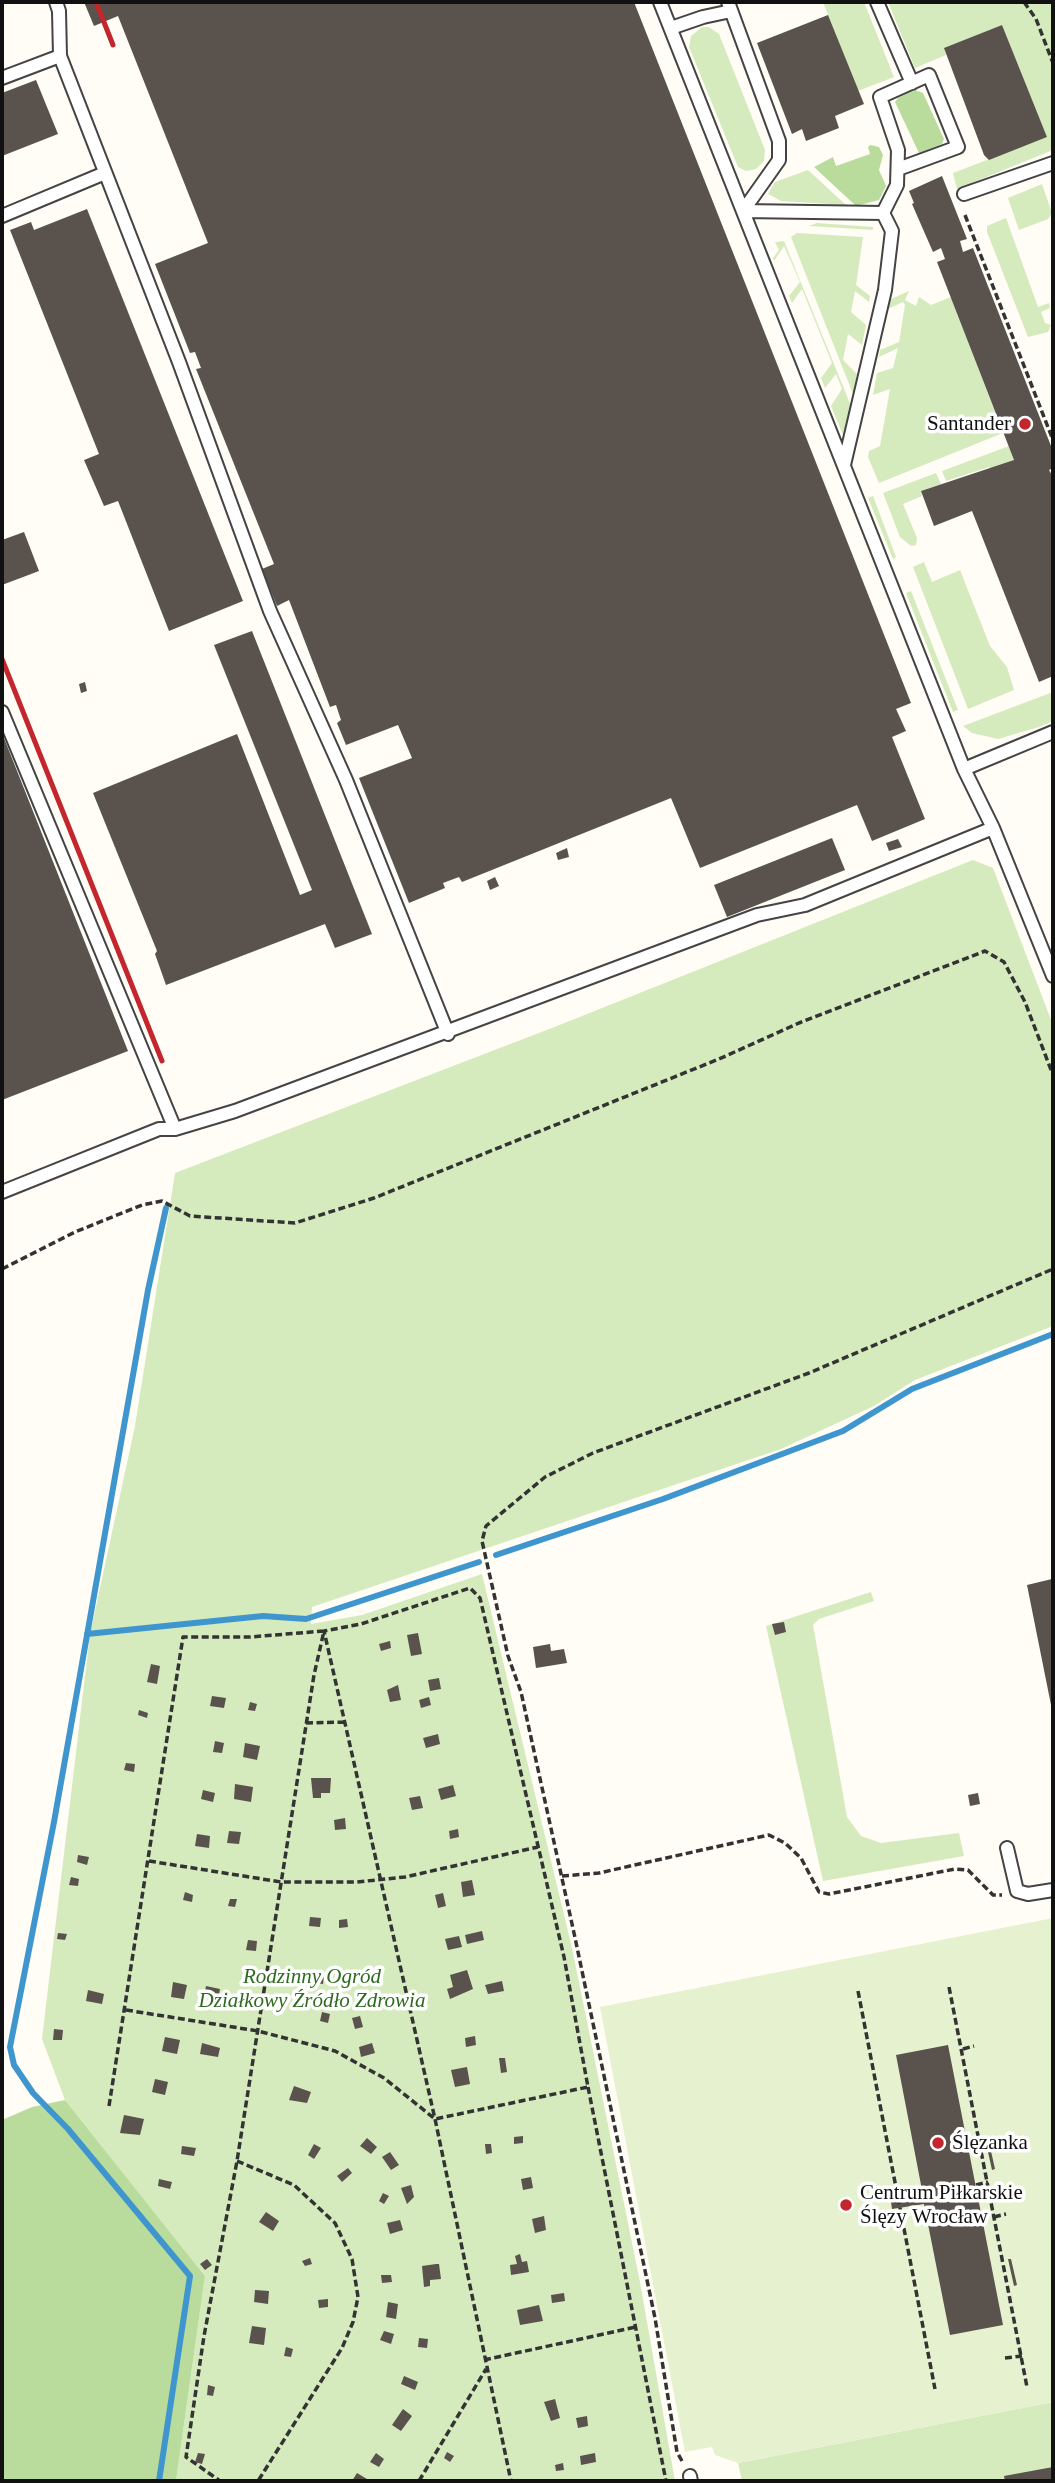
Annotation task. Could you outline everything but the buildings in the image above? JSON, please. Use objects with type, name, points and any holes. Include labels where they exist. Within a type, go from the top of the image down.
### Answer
[{"type":"lane","points":[[56,2],[60,11],[60,56],[179,362],[270,611],[346,780],[448,1034]]},
{"type":"lane","points":[[660,2],[964,769],[993,828],[1053,975]]},
{"type":"lane","points":[[877,2],[912,83]]},
{"type":"lane","points":[[671,29],[730,7],[779,141],[779,160],[743,211]]},
{"type":"lane","points":[[2,78],[60,56]]},
{"type":"lane","points":[[883,212],[897,185],[898,150],[880,97],[929,75],[958,147],[898,169]]},
{"type":"lane","points":[[964,194],[1052,166]]},
{"type":"lane","points":[[2,216],[105,173]]},
{"type":"lane","points":[[743,211],[883,212]]},
{"type":"lane","points":[[844,465],[885,290],[892,230],[883,212]]},
{"type":"lane","points":[[2,712],[175,1129]]},
{"type":"lane","points":[[964,769],[1053,732]]},
{"type":"lane","points":[[2,1192],[159,1129],[175,1129],[235,1111],[448,1034],[757,915],[805,905],[993,828]]},
{"type":"lane","points":[[1007,1848],[1017,1891],[1028,1894],[1053,1890]]},
{"type":"path","points":[[1024,2],[1035,19],[1053,63]]},
{"type":"path","points":[[965,215],[1053,440]]},
{"type":"path","points":[[2,1269],[75,1232],[142,1205],[162,1202],[190,1216],[295,1223],[374,1198],[719,1059],[799,1023],[985,951],[1004,962],[1025,1002],[1053,1074]]},
{"type":"path","points":[[690,2479],[677,2452],[628,2182],[521,1692],[508,1656],[482,1541],[486,1526],[545,1477],[593,1453],[809,1373],[1053,1269]]},
{"type":"path","points":[[109,2106],[183,1637],[250,1637],[324,1631],[360,1624],[470,1588],[480,1598],[564,1957],[666,2481]]},
{"type":"path","points":[[324,1631],[435,2119],[511,2481]]},
{"type":"path","points":[[220,2481],[186,2457],[204,2336],[237,2161],[306,1723],[324,1631]]},
{"type":"path","points":[[306,1723],[345,1722]]},
{"type":"path","points":[[561,1877],[599,1873],[769,1835],[785,1843],[801,1858],[819,1892],[829,1894],[955,1869],[976,1875],[993,1895],[1017,1891]]},
{"type":"path","points":[[149,1861],[281,1882],[381,1880],[538,1847]]},
{"type":"path","points":[[949,1987],[1027,2386]]},
{"type":"path","points":[[858,1991],[935,2389]]},
{"type":"path","points":[[126,2010],[258,2031],[335,2051],[384,2078],[435,2119]]},
{"type":"path","points":[[963,2049],[974,2046]]},
{"type":"path","points":[[435,2119],[588,2087]]},
{"type":"path","points":[[237,2161],[294,2185],[335,2223],[352,2259],[358,2297],[353,2322],[342,2348],[258,2481]]},
{"type":"path","points":[[976,2185],[988,2182]]},
{"type":"path","points":[[995,2217],[1006,2214]]},
{"type":"path","points":[[484,2360],[636,2327]]},
{"type":"path","points":[[1005,2358],[1022,2356]]},
{"type":"path","points":[[419,2481],[486,2369]]},
{"type":"green space","points":[[823,2],[864,2],[894,77],[858,91]]},
{"type":"green space","points":[[888,2],[1053,2],[1053,150],[957,189],[953,173],[1047,137],[1002,25],[945,48],[946,55],[915,68]]},
{"type":"green space","points":[[702,27],[709,27],[719,34],[765,150],[764,161],[756,169],[746,171],[738,167],[689,47],[691,36]]},
{"type":"green space","points":[[915,90],[923,93],[944,139],[942,144],[919,153],[895,102]]},
{"type":"green space","points":[[870,145],[879,147],[883,155],[879,170],[886,186],[879,200],[856,206],[814,167],[833,157],[836,166],[870,154]]},
{"type":"green space","points":[[808,170],[846,205],[781,201],[768,194],[775,182]]},
{"type":"green space","points":[[1042,184],[1052,213],[1048,219],[1019,230],[1008,198]]},
{"type":"green space","points":[[1006,218],[1038,307],[1049,303],[1050,308],[1041,312],[1045,323],[1051,325],[1048,332],[1028,337],[987,232],[987,226]]},
{"type":"green space","points":[[817,223],[873,227],[873,230],[809,226]]},
{"type":"green space","points":[[797,233],[863,237],[856,285],[870,296],[869,302],[855,291],[851,312],[866,325],[862,345],[848,334],[843,360],[857,374],[853,394],[791,237]]},
{"type":"green space","points":[[784,241],[851,406],[843,435],[831,406],[842,389],[836,374],[825,388],[821,378],[832,363],[802,289],[792,303],[789,296],[800,282],[784,246],[774,261],[773,258],[779,250],[775,242]]},
{"type":"green space","points":[[909,291],[905,300],[916,306],[919,297],[931,305],[951,297],[1003,433],[879,483],[868,457],[869,451],[880,446],[890,389],[873,395],[877,373],[893,368],[898,348],[879,357],[880,350],[899,342],[905,305],[903,302],[888,309],[889,300]]},
{"type":"green space","points":[[1009,446],[1014,460],[991,470],[989,467],[946,481],[942,471]]},
{"type":"green space","points":[[936,473],[941,484],[921,491],[922,496],[903,504],[917,538],[916,545],[911,546],[900,537],[883,493]]},
{"type":"green space","points":[[873,496],[896,557],[893,559],[868,498]]},
{"type":"green space","points":[[924,562],[932,582],[960,570],[990,646],[1007,667],[1014,690],[968,709],[913,567]]},
{"type":"green space","points":[[911,591],[958,710],[953,712],[906,593]]},
{"type":"green space","points":[[1053,692],[1053,721],[1039,727],[998,739],[972,733],[963,726]]},
{"type":"green space","name":"Rodzinny Ogród Działkowy Źródło Zdrowia","points":[[973,860],[993,868],[1053,1025],[1053,1326],[915,1380],[874,1406],[781,1449],[312,1607],[311,1624],[362,1615],[482,1574],[572,1948],[640,2282],[675,2481],[176,2481],[205,2276],[65,2100],[42,2039],[90,1634],[135,1426],[175,1173],[557,1026]]},
{"type":"green space","points":[[871,1592],[874,1601],[819,1619],[813,1625],[847,1817],[861,1836],[881,1843],[959,1833],[964,1856],[823,1881],[766,1626]]},
{"type":"green space","name":"Centrum Piłkarskie Ślęzy Wrocław","points":[[1053,1918],[1053,2402],[738,2463],[715,2455],[712,2447],[685,2452],[600,2007]]},
{"type":"green space","points":[[65,2100],[205,2276],[176,2481],[2,2481],[2,2120],[32,2107]]},
{"type":"green space","points":[[1053,2402],[1053,2481],[742,2481],[738,2463]]},
{"type":"waterway","points":[[159,2481],[190,2276],[68,2129],[33,2093],[14,2065],[10,2047],[54,1822],[148,1290],[166,1208]]},
{"type":"waterway","points":[[496,1555],[663,1499],[843,1431],[912,1389],[1053,1334]]},
{"type":"waterway","points":[[87,1634],[263,1616],[306,1619],[479,1562]]},
{"type":"railway","points":[[96,2],[113,45]]},
{"type":"railway","points":[[2,659],[162,1061]]},
{"type":"place","name":"Santander","points":[[1025,424]]},
{"type":"place","name":"Ślęzanka","points":[[938,2143]]},
{"type":"place","name":"Centrum Piłkarskie Ślęzy Wrocław","points":[[846,2205]]}]
